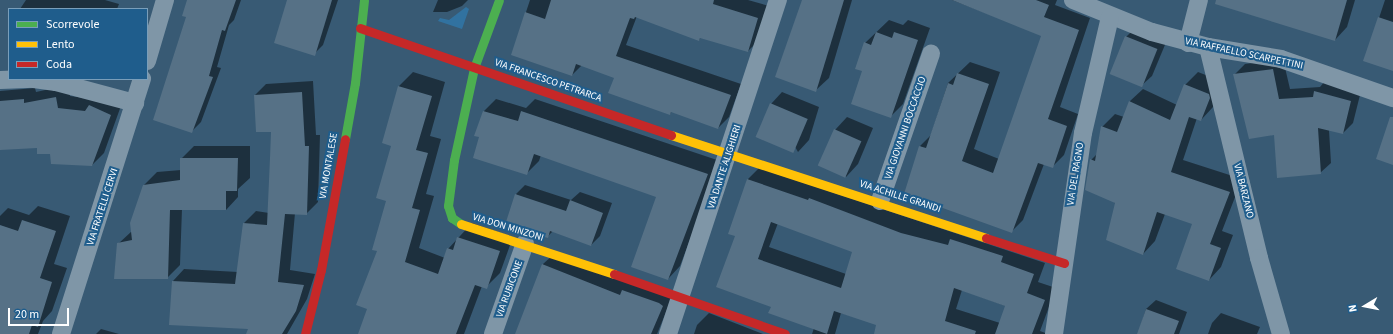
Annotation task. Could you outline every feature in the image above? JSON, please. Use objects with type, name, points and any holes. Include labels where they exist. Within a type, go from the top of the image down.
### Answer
[{"type":"street","points":[[148,58],[165,0]]},
{"type":"street","name":"VIA MONTALESE","points":[[305,334],[321,270],[355,83],[364,0]]},
{"type":"street","name":"VIA DON MINZONI","points":[[498,0],[474,68],[454,160],[448,206],[452,218],[459,224],[525,243],[681,299],[785,334]]},
{"type":"street","name":"VIA DANTE ALIGHIERI","points":[[668,334],[729,154],[778,0]]},
{"type":"street","name":"VIA RAFFAELLO SCARPETTINI","points":[[1073,0],[1110,17],[1188,43],[1281,59],[1393,98]]},
{"type":"street","points":[[1188,43],[1199,0]]},
{"type":"street","name":"VIA DEL RAGNO","points":[[1054,334],[1083,133],[1110,17]]},
{"type":"street","name":"VIA FRANCESCO PETRARCA","points":[[360,28],[729,154]]},
{"type":"street","name":"VIA BARZANO","points":[[1208,47],[1259,258],[1281,334]]},
{"type":"street","name":"VIA GIOVANNI BOCCACCIO","points":[[880,202],[931,54]]},
{"type":"street","points":[[41,80],[56,82],[135,103]]},
{"type":"street","name":"VIA FRATELLI CERVI","points":[[61,334],[142,80]]},
{"type":"street","name":"VIA ACHILLE GRANDI","points":[[729,154],[1064,263]]},
{"type":"street","name":"VIA RUBICONE","points":[[493,334],[525,243]]},
{"type":"shaded area","points":[[466,7],[469,9],[462,29],[438,21],[440,18],[449,20]]},
{"type":"building","points":[[187,0],[236,0],[225,31],[222,30],[209,76],[213,77],[192,133],[153,120],[186,17],[182,16]]},
{"type":"building","points":[[287,0],[332,0],[315,56],[274,43]]},
{"type":"building","points":[[551,0],[714,0],[713,4],[758,18],[748,52],[700,38],[699,41],[635,17],[634,19],[630,18],[616,56],[731,95],[718,129],[671,112],[670,115],[608,93],[614,78],[576,64],[572,76],[511,55],[525,12],[545,19]]},
{"type":"building","points":[[802,0],[844,0],[816,92],[775,77]]},
{"type":"building","points":[[952,0],[1036,0],[1049,5],[1044,17],[1079,30],[1048,119],[1067,126],[1053,168],[1038,163],[1012,233],[904,194],[919,146],[926,148],[948,83],[953,85],[957,73],[989,84],[962,161],[993,173],[1041,36]]},
{"type":"building","points":[[1216,0],[1347,0],[1335,41],[1215,4]]},
{"type":"building","points":[[1378,17],[1393,22],[1393,71],[1363,61]]},
{"type":"building","points":[[876,32],[892,38],[894,32],[918,40],[891,118],[851,104],[862,71],[855,69],[864,42],[871,45]]},
{"type":"building","points":[[1125,36],[1157,49],[1142,87],[1110,74]]},
{"type":"building","points":[[1273,69],[1279,99],[1313,97],[1314,91],[1351,101],[1343,134],[1318,128],[1321,174],[1277,178],[1274,135],[1249,139],[1233,74]]},
{"type":"building","points":[[1184,84],[1209,94],[1210,98],[1201,121],[1189,117],[1171,172],[1230,192],[1210,244],[1221,248],[1209,281],[1176,269],[1192,224],[1157,212],[1143,255],[1106,240],[1115,203],[1085,190],[1090,159],[1095,161],[1101,126],[1117,132],[1129,101],[1170,120]]},
{"type":"building","points":[[398,86],[432,96],[416,150],[428,153],[412,208],[420,210],[405,262],[438,274],[447,248],[453,250],[457,237],[500,251],[487,289],[475,285],[456,334],[358,334],[367,309],[356,305],[377,251],[372,250],[386,201],[376,198],[391,146],[382,143]]},
{"type":"building","points":[[302,92],[305,146],[309,146],[307,215],[285,214],[278,282],[304,285],[296,311],[282,334],[246,334],[248,329],[169,325],[172,281],[235,284],[243,223],[267,225],[271,132],[256,132],[254,95]]},
{"type":"building","points":[[56,97],[58,108],[85,111],[89,105],[111,115],[92,166],[51,164],[50,154],[37,154],[37,148],[0,150],[0,101],[24,99],[24,103]]},
{"type":"building","points":[[770,103],[808,119],[793,153],[756,137]]},
{"type":"building","points":[[483,111],[518,121],[521,111],[708,174],[668,280],[631,267],[656,197],[534,154],[527,175],[473,158],[479,137],[474,136]]},
{"type":"building","points":[[1390,117],[1393,117],[1393,165],[1376,159]]},
{"type":"building","points":[[834,129],[861,141],[845,178],[818,166]]},
{"type":"building","points":[[180,158],[238,158],[237,191],[226,191],[226,210],[170,210],[168,279],[114,279],[117,243],[132,240],[130,223],[143,185],[180,180]]},
{"type":"building","points":[[747,179],[808,200],[809,198],[901,233],[948,245],[950,239],[1003,256],[1001,262],[1034,274],[1027,293],[1045,300],[1032,334],[995,334],[1005,306],[954,288],[945,321],[976,331],[975,334],[874,334],[876,325],[834,311],[827,334],[768,313],[771,307],[716,287],[735,236],[728,234]],"holes":[[[771,222],[852,252],[841,288],[758,259]]]},
{"type":"building","points":[[515,194],[566,211],[570,200],[603,213],[591,246],[550,231],[548,238],[505,225]]},
{"type":"building","points":[[22,220],[56,231],[40,278],[52,282],[38,327],[32,325],[29,334],[0,334],[0,225],[18,231]]},
{"type":"building","points":[[542,264],[620,295],[622,290],[659,303],[663,306],[651,334],[515,334]]},
{"type":"building","points":[[1146,309],[1179,321],[1174,334],[1137,334]]},
{"type":"traffic: fast","points":[[345,139],[355,83],[364,0]]},
{"type":"traffic: fast","points":[[461,224],[452,218],[448,206],[454,160],[474,68],[499,0]]},
{"type":"traffic: slow","points":[[671,135],[986,238]]},
{"type":"traffic: slow","points":[[461,224],[614,274]]},
{"type":"traffic: jam","points":[[360,28],[671,135]]},
{"type":"traffic: jam","points":[[305,334],[321,270],[345,139]]},
{"type":"traffic: jam","points":[[986,238],[1064,263]]},
{"type":"traffic: jam","points":[[614,274],[785,334]]}]
